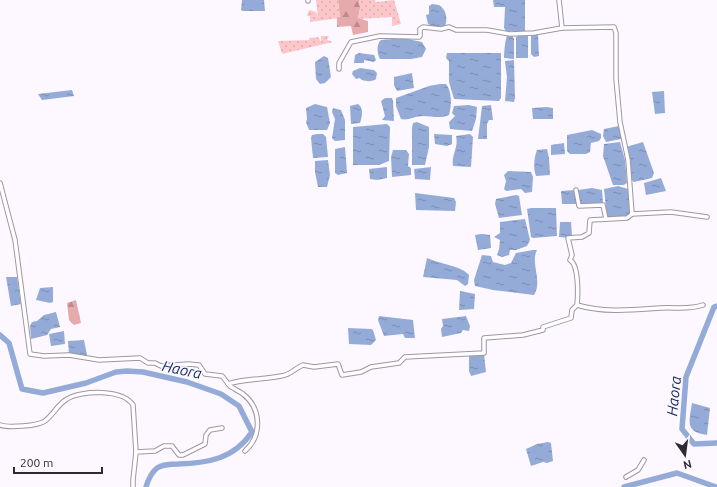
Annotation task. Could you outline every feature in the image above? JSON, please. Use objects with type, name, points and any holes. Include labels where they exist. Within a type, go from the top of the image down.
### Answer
[{"type":"street","points":[[559,0],[562,28]]},
{"type":"street","points":[[339,69],[339,63],[351,42],[380,36],[418,37],[420,36],[420,29],[423,27],[441,29],[449,27],[456,30],[487,30],[510,34],[534,33],[562,28],[614,27],[616,33],[616,78],[620,122],[628,160],[632,214]]},
{"type":"street","points":[[0,183],[15,240],[30,354],[44,356],[69,355],[99,360],[140,358],[148,363],[155,363],[161,366],[195,363],[199,365],[205,374],[222,376],[228,384],[246,398],[256,414],[258,432],[254,442],[245,451]]},
{"type":"street","points":[[576,190],[579,206],[603,204],[606,219]]},
{"type":"street","points":[[228,384],[249,379],[281,377],[292,373],[303,365],[314,367],[338,364],[342,375],[361,372],[371,367],[399,362],[405,357],[484,353],[484,338],[523,335],[543,330],[543,327],[571,318],[572,310],[577,305],[578,287],[574,266],[570,260],[572,256],[568,238],[582,237],[589,233],[590,220],[627,218],[632,214],[671,212],[707,217]]},
{"type":"street","points":[[577,305],[594,309],[635,311],[662,308],[696,308],[703,305]]},
{"type":"street","points":[[0,425],[8,426],[38,424],[44,422],[62,402],[72,397],[96,393],[113,394],[126,399],[134,405],[136,452],[132,480],[134,487]]},
{"type":"street","points":[[136,452],[154,451],[167,446],[172,446],[179,455],[183,455],[205,444],[206,435],[210,430],[222,428]]},
{"type":"street","points":[[626,477],[638,470],[644,460]]},
{"type":"shaded area","points":[[316,0],[338,0],[340,18],[310,22],[310,16],[307,16],[309,10],[316,12],[318,17]]},
{"type":"shaded area","points":[[359,0],[375,0],[376,2],[394,0],[401,24],[392,26],[392,17],[358,19],[360,8]]},
{"type":"shaded area","points":[[321,36],[329,36],[327,40],[333,42],[282,54],[278,41],[309,40],[310,38],[318,37],[321,42]]},
{"type":"green space","points":[[338,0],[359,0],[360,8],[358,18],[368,21],[368,32],[353,35],[351,26],[337,27],[337,18],[340,17]]},
{"type":"green space","points":[[76,300],[81,323],[74,325],[69,320],[67,303]]},
{"type":"water","points":[[242,0],[264,0],[265,11],[243,11],[241,10]]},
{"type":"water","points":[[493,0],[525,0],[525,31],[506,31],[504,28],[505,7],[494,7]]},
{"type":"water","points":[[432,4],[439,5],[445,12],[445,26],[435,27],[428,24],[426,15],[429,14],[429,6]]},
{"type":"water","points":[[538,34],[539,56],[534,57],[531,54],[531,36]]},
{"type":"water","points":[[512,35],[514,39],[514,59],[504,58],[506,38],[507,36]]},
{"type":"water","points":[[520,35],[528,36],[528,58],[516,58],[516,37]]},
{"type":"water","points":[[403,38],[422,42],[426,49],[422,57],[411,59],[380,59],[378,54],[378,44],[381,40]]},
{"type":"water","points":[[359,53],[374,55],[376,60],[374,62],[364,60],[364,63],[354,63],[355,55]]},
{"type":"water","points":[[447,53],[501,53],[501,98],[499,101],[454,99],[449,82],[449,61],[446,58]]},
{"type":"water","points":[[324,56],[328,58],[331,77],[325,83],[320,84],[316,79],[315,62]]},
{"type":"water","points":[[514,60],[514,102],[505,101],[507,77],[505,61]]},
{"type":"water","points":[[360,68],[374,70],[377,73],[376,79],[373,81],[368,81],[360,78],[356,79],[352,74],[353,71]]},
{"type":"water","points":[[412,73],[414,88],[397,91],[394,85],[394,77]]},
{"type":"water","points":[[446,84],[448,87],[451,103],[449,115],[442,117],[423,116],[401,119],[396,106],[396,98],[429,86]]},
{"type":"water","points":[[72,90],[74,96],[42,100],[38,94]]},
{"type":"water","points":[[664,91],[665,113],[655,114],[652,92]]},
{"type":"water","points":[[385,98],[392,98],[394,121],[382,120],[385,116],[381,101]]},
{"type":"water","points":[[315,104],[327,107],[330,123],[327,130],[309,130],[306,122],[306,108]]},
{"type":"water","points":[[358,104],[362,110],[360,123],[351,124],[350,106]]},
{"type":"water","points":[[469,105],[477,107],[476,119],[472,131],[450,129],[449,122],[455,116],[452,113],[454,106]]},
{"type":"water","points":[[491,105],[493,120],[489,120],[487,124],[487,139],[478,139],[482,106]]},
{"type":"water","points":[[333,108],[341,110],[345,120],[345,140],[335,141],[332,138],[335,119],[332,112]]},
{"type":"water","points":[[532,108],[553,108],[553,119],[533,119]]},
{"type":"water","points":[[417,122],[429,127],[429,147],[425,165],[412,165],[412,128],[413,123]]},
{"type":"water","points":[[387,124],[390,127],[389,161],[379,165],[353,165],[353,127]]},
{"type":"water","points":[[619,126],[621,130],[621,139],[606,142],[603,136],[604,129]]},
{"type":"water","points":[[592,130],[601,134],[601,138],[599,141],[591,143],[590,152],[586,154],[570,154],[567,151],[567,135]]},
{"type":"water","points":[[323,134],[326,137],[328,157],[313,158],[311,138],[312,135]]},
{"type":"water","points":[[434,134],[452,135],[452,144],[447,146],[435,144]]},
{"type":"water","points":[[470,134],[473,137],[471,167],[453,166],[453,158],[457,144],[456,136]]},
{"type":"water","points":[[620,142],[625,160],[627,183],[624,185],[613,185],[603,156],[604,144]]},
{"type":"water","points":[[643,142],[654,173],[652,178],[634,182],[630,179],[626,147]]},
{"type":"water","points":[[564,143],[565,154],[551,155],[551,145]]},
{"type":"water","points":[[345,147],[347,173],[338,175],[335,173],[335,149]]},
{"type":"water","points":[[547,149],[550,175],[536,176],[534,163],[537,150]]},
{"type":"water","points":[[393,150],[406,150],[409,154],[408,166],[411,168],[411,175],[392,177],[391,157]]},
{"type":"water","points":[[328,160],[330,175],[327,187],[318,187],[315,172],[315,161]]},
{"type":"water","points":[[387,167],[387,178],[377,180],[370,179],[369,169]]},
{"type":"water","points":[[431,167],[430,180],[415,179],[414,169]]},
{"type":"water","points":[[508,171],[531,172],[533,177],[532,192],[525,193],[521,189],[506,191],[504,189],[506,181],[504,175]]},
{"type":"water","points":[[661,178],[666,191],[646,195],[644,183]]},
{"type":"water","points":[[618,186],[628,189],[630,214],[626,218],[607,218],[604,189]]},
{"type":"water","points":[[592,188],[602,190],[603,203],[580,205],[578,190]]},
{"type":"water","points":[[575,190],[577,204],[562,204],[561,191]]},
{"type":"water","points":[[415,193],[454,198],[456,202],[455,211],[416,210]]},
{"type":"water","points":[[516,195],[519,196],[522,215],[499,218],[495,204],[496,199]]},
{"type":"water","points":[[556,208],[557,236],[531,237],[527,209]]},
{"type":"water","points":[[525,219],[530,240],[527,246],[516,250],[510,250],[509,255],[502,257],[497,255],[500,240],[494,237],[500,233],[500,222]]},
{"type":"water","points":[[560,222],[571,222],[572,236],[570,238],[559,237]]},
{"type":"water","points":[[475,235],[490,235],[491,248],[478,250]]},
{"type":"water","points":[[537,250],[535,261],[537,284],[534,295],[493,290],[475,286],[474,280],[482,255],[491,256],[493,262],[505,265],[511,263],[516,253]]},
{"type":"water","points":[[427,258],[456,267],[466,272],[469,275],[468,284],[465,286],[457,280],[423,277]]},
{"type":"water","points":[[6,277],[17,277],[21,304],[11,306]]},
{"type":"water","points":[[53,287],[53,302],[50,303],[36,300],[40,288]]},
{"type":"water","points":[[460,291],[475,294],[474,309],[459,310]]},
{"type":"water","points":[[56,312],[60,327],[51,329],[47,335],[31,339],[30,326],[32,322],[37,321],[44,315]]},
{"type":"water","points":[[379,316],[413,320],[415,338],[405,338],[403,334],[384,336],[378,320]]},
{"type":"water","points":[[466,316],[470,326],[469,331],[463,330],[461,333],[442,337],[442,319]]},
{"type":"water","points":[[348,328],[371,329],[373,330],[376,340],[371,345],[349,344]]},
{"type":"water","points":[[64,331],[65,344],[51,346],[49,334]]},
{"type":"water","points":[[84,340],[87,355],[69,354],[68,341]]},
{"type":"water","points":[[484,354],[486,372],[471,376],[469,371],[469,355]]},
{"type":"water","points":[[692,403],[710,408],[707,435],[700,434],[692,429],[690,425]]},
{"type":"water","points":[[548,442],[551,443],[553,461],[547,463],[543,462],[531,466],[526,449],[537,444]]},
{"type":"waterway","name":"Haora","points":[[717,306],[714,307],[686,377],[682,429],[694,444],[717,443]]},
{"type":"waterway","name":"Haora","points":[[0,335],[9,343],[22,389],[43,393],[86,383],[116,372],[143,372],[187,382],[221,394],[239,406],[252,432],[237,448],[229,454],[210,461],[167,464],[159,467],[151,474],[146,487]]},
{"type":"waterway","name":"Haora","points":[[624,487],[677,473],[716,487]]}]
